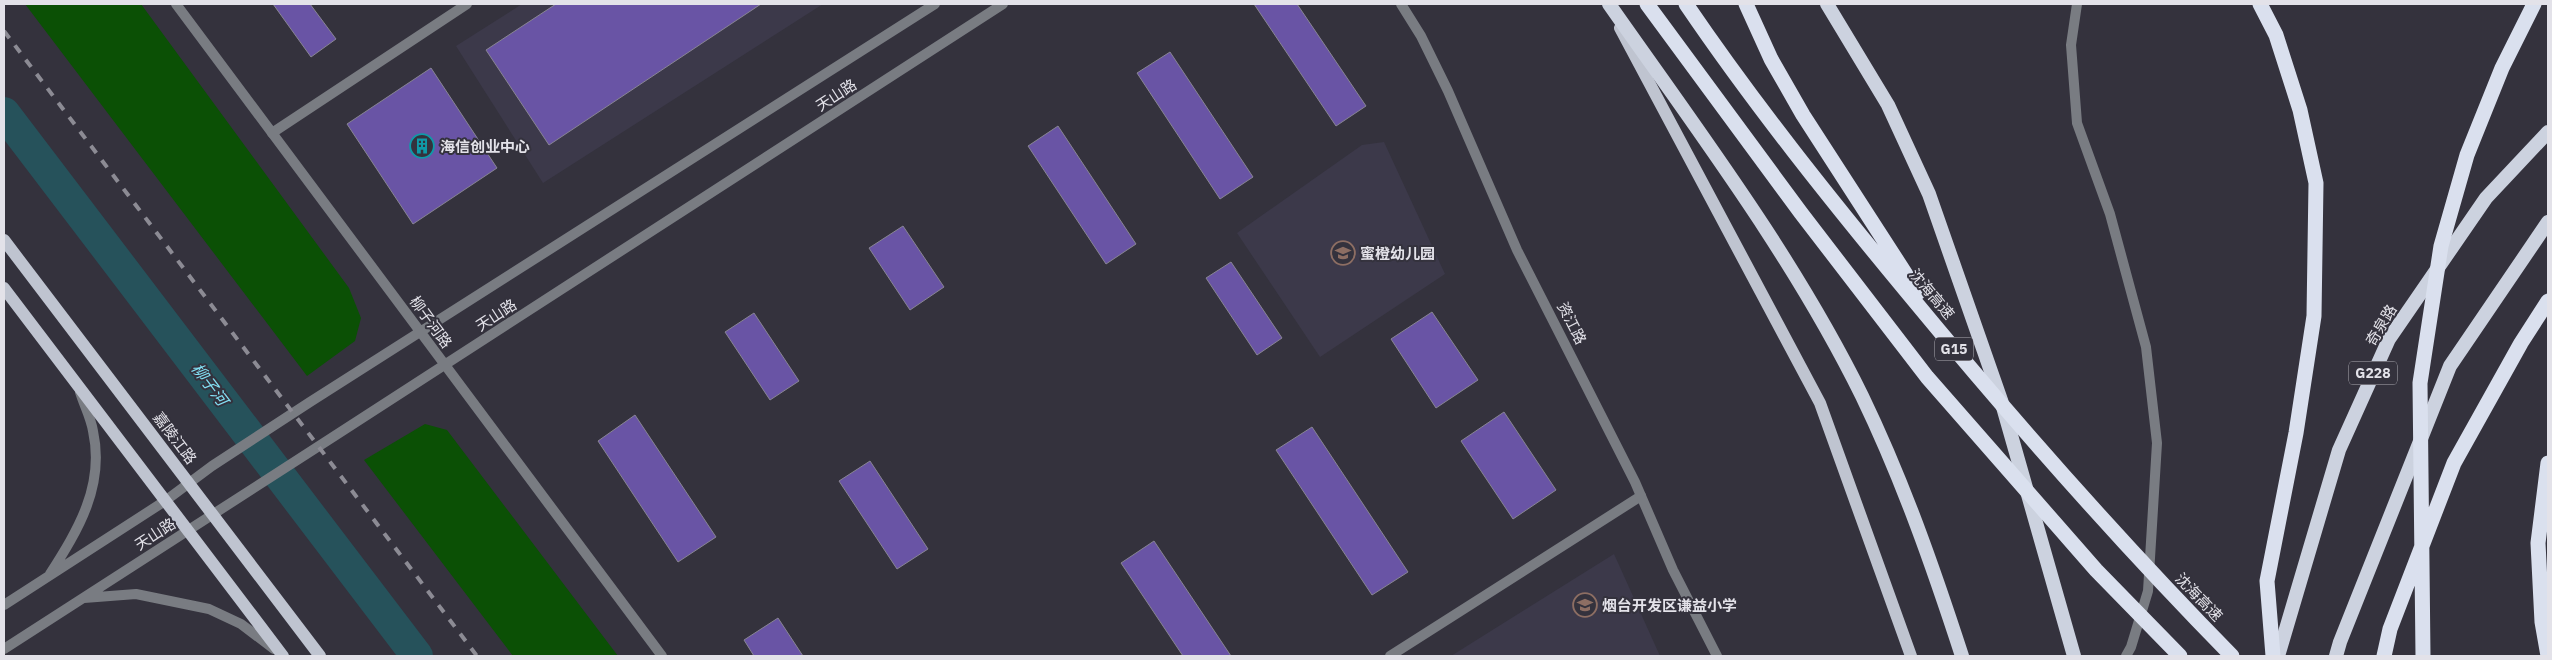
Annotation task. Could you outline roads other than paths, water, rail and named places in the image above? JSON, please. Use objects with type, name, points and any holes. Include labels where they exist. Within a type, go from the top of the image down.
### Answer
[{"type":"highway","points":[[1608,4],[1741,191],[1806,293],[1862,396],[1917,520],[1962,656]]},
{"type":"highway","name":"G15","points":[[1647,4],[1671,39],[1927,377],[2096,570],[2180,656]]},
{"type":"highway","name":"沈海高速","points":[[1686,4],[1834,204],[1959,355],[2098,515],[2232,656]]},
{"type":"highway","points":[[1746,4],[1771,59],[1803,115],[1959,355]]},
{"type":"highway","points":[[1827,4],[1888,104],[1929,194],[2001,400],[2074,656]]},
{"type":"highway","points":[[2260,4],[2276,35],[2300,110],[2316,183],[2314,316],[2296,433],[2268,581],[2273,656]]},
{"type":"highway","points":[[2423,656],[2420,383],[2441,246],[2467,155],[2502,68],[2534,4]]},
{"type":"highway","name":"奇泉路","points":[[2278,656],[2339,450],[2389,339],[2486,198],[2548,132]]},
{"type":"highway","points":[[2336,656],[2450,366],[2548,222]]},
{"type":"highway","points":[[2384,656],[2390,629],[2454,463],[2520,343],[2548,301]]},
{"type":"highway","points":[[2548,463],[2538,543],[2542,622],[2548,656]]},
{"type":"main road","points":[[1608,4],[1820,403],[1911,656]]},
{"type":"main road","name":"嘉陵江路","points":[[4,240],[320,656]]},
{"type":"main road","points":[[4,288],[281,654]]},
{"type":"street","name":"柳子河路","points":[[176,4],[662,656]]},
{"type":"street","points":[[272,133],[467,4]]},
{"type":"street","name":"天山路","points":[[4,605],[165,501],[212,466],[310,402],[935,4]]},
{"type":"street","name":"天山路","points":[[4,649],[1003,4]]},
{"type":"street","name":"资江路","points":[[1401,4],[1421,36],[1448,91],[1517,250],[1641,496],[1673,570],[1717,656]]},
{"type":"street","points":[[2077,4],[2071,44],[2077,123],[2110,214],[2146,347],[2157,443],[2148,592],[2131,647],[2126,656]]},
{"type":"street","points":[[48,576],[79,528],[92,496],[96,464],[94,432],[78,386]]},
{"type":"street","points":[[1390,656],[1641,496]]},
{"type":"street","points":[[84,598],[136,594],[208,609],[241,624],[281,654]]},
{"type":"waterway","name":"柳子河","points":[[4,113],[417,656]]},
{"type":"railway","points":[[4,31],[477,656]]},
{"type":"place","name":"海信创业中心","points":[[422,146]]},
{"type":"place","name":"蜜橙幼儿园","points":[[1343,253]]},
{"type":"place","name":"烟台开发区谦益小学","points":[[1585,605]]}]
